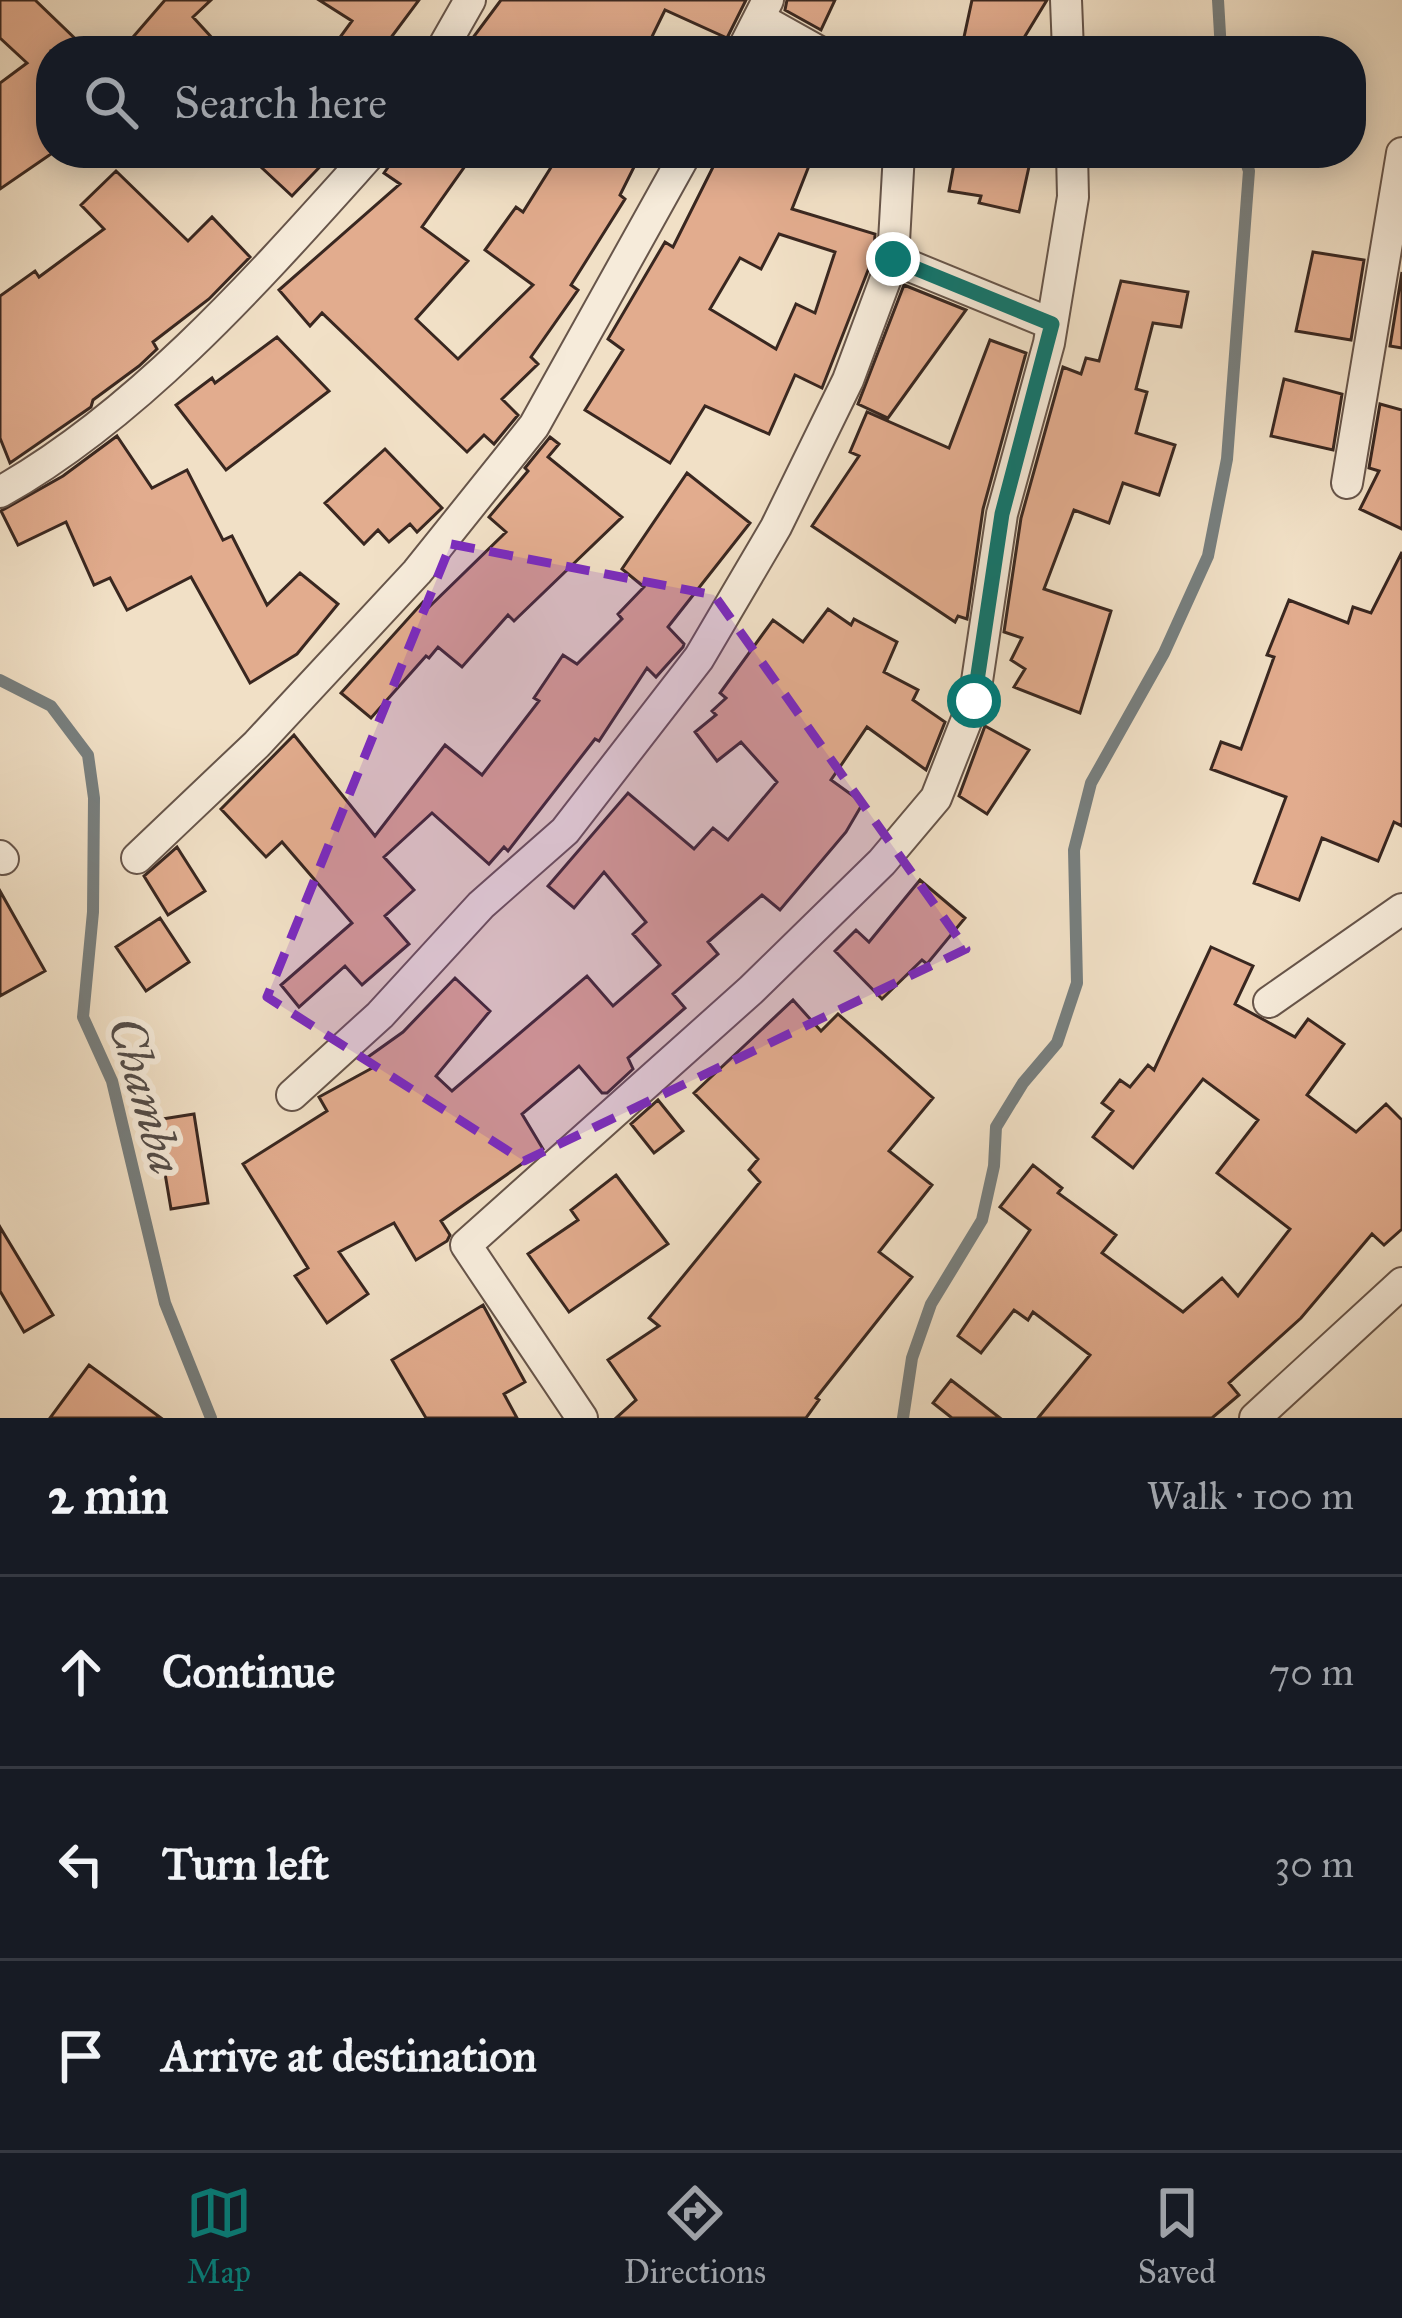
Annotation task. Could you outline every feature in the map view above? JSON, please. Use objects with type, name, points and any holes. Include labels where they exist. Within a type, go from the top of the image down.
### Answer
[{"type":"street","points":[[450,36],[470,0]]},
{"type":"street","points":[[1066,0],[1067,36]]},
{"type":"street","points":[[750,36],[764,9],[799,36]]},
{"type":"street","points":[[1347,483],[1402,153]]},
{"type":"street","points":[[0,491],[42,468],[153,376],[289,244],[357,168]]},
{"type":"street","points":[[137,858],[257,745],[401,589],[533,426],[678,168]]},
{"type":"street","points":[[292,1095],[380,1015],[481,904],[565,831],[699,658],[776,526],[838,401],[893,259],[898,168]]},
{"type":"street","points":[[582,1418],[466,1245],[751,989],[882,862],[936,798],[974,701],[1002,514],[1052,324],[1073,197],[1072,168]]},
{"type":"street","points":[[893,259],[1052,324]]},
{"type":"street","points":[[1269,1002],[1402,909]]},
{"type":"street","points":[[1256,1418],[1402,1283]]},
{"type":"highlighted area","points":[[451,544],[714,595],[966,949],[524,1161],[267,997]]},
{"type":"building","points":[[0,0],[35,0],[72,36],[36,36],[36,164],[0,189],[0,83],[27,63],[0,38]]},
{"type":"building","points":[[165,0],[211,0],[193,17],[210,36],[134,36]]},
{"type":"building","points":[[319,0],[419,0],[392,36],[341,36],[352,21]]},
{"type":"building","points":[[501,0],[746,0],[728,36],[665,10],[652,36],[474,36]]},
{"type":"building","points":[[787,0],[835,0],[821,30],[785,10]]},
{"type":"building","points":[[972,0],[1047,0],[1025,36],[964,36]]},
{"type":"building","points":[[262,168],[319,168],[292,196]]},
{"type":"building","points":[[388,168],[464,168],[422,227],[468,261],[416,319],[458,359],[533,285],[485,250],[516,207],[523,212],[551,168],[634,168],[620,195],[625,199],[571,285],[578,290],[531,357],[538,364],[502,399],[518,415],[494,444],[484,435],[467,452],[322,313],[310,326],[279,290],[400,184],[384,173]]},
{"type":"building","points":[[712,168],[808,168],[792,209],[875,234],[874,255],[822,388],[795,375],[769,434],[705,406],[670,463],[585,410],[623,350],[608,339],[665,242],[673,247]],"holes":[[[779,234],[835,252],[815,313],[796,304],[776,349],[710,309],[740,258],[761,269]]]},
{"type":"building","points":[[953,168],[1029,168],[1019,212],[979,203],[981,196],[949,191]]},
{"type":"building","points":[[116,171],[188,241],[212,217],[250,257],[209,299],[153,342],[157,349],[139,366],[93,400],[91,407],[10,463],[0,438],[0,296],[35,271],[39,277],[104,229],[81,205]]},
{"type":"building","points":[[1313,252],[1364,260],[1351,340],[1296,331]]},
{"type":"building","points":[[1402,272],[1402,348],[1390,346]]},
{"type":"building","points":[[1121,281],[1188,292],[1181,327],[1153,323],[1136,389],[1147,392],[1136,433],[1175,445],[1159,495],[1123,483],[1109,523],[1074,510],[1044,589],[1111,611],[1080,713],[1014,687],[1025,669],[1011,660],[1022,638],[1004,632],[1021,518],[1063,367],[1081,374],[1086,358],[1099,361]]},
{"type":"building","points":[[904,285],[966,310],[888,418],[858,404]]},
{"type":"building","points":[[277,337],[329,391],[226,470],[176,405]]},
{"type":"building","points":[[990,340],[1026,353],[983,509],[967,619],[958,616],[955,622],[812,526],[859,456],[850,452],[867,412],[949,448]]},
{"type":"building","points":[[1284,379],[1342,394],[1333,450],[1271,436]]},
{"type":"building","points":[[1380,404],[1402,410],[1402,529],[1360,509],[1379,471],[1369,468]]},
{"type":"building","points":[[117,436],[152,488],[187,470],[223,540],[232,536],[267,605],[300,573],[338,604],[297,654],[250,683],[191,577],[127,610],[110,578],[94,585],[66,522],[18,545],[1,511],[63,476]]},
{"type":"building","points":[[550,437],[559,444],[548,457],[622,517],[514,621],[508,615],[462,667],[438,647],[371,718],[341,693],[423,602],[429,607],[506,532],[489,517]]},
{"type":"building","points":[[385,449],[442,508],[417,532],[410,524],[389,542],[378,530],[364,544],[325,503]]},
{"type":"building","points":[[687,473],[750,523],[668,627],[683,647],[656,677],[647,668],[599,741],[595,739],[508,851],[504,847],[489,864],[432,813],[384,857],[414,890],[385,916],[409,944],[362,985],[345,966],[299,1007],[281,985],[352,923],[282,842],[266,857],[221,809],[294,735],[375,836],[445,745],[482,775],[539,701],[534,698],[563,655],[577,664],[622,619],[618,614],[644,587],[622,569]]},
{"type":"building","points":[[1402,552],[1402,826],[1394,822],[1378,861],[1322,838],[1299,900],[1254,883],[1286,797],[1211,769],[1221,742],[1241,749],[1274,657],[1267,655],[1289,600],[1348,623],[1353,607],[1371,613]]},
{"type":"building","points":[[828,609],[851,625],[854,619],[897,642],[884,672],[918,690],[913,700],[945,722],[926,770],[867,727],[831,780],[863,803],[846,832],[780,910],[762,895],[708,942],[718,954],[673,994],[685,1008],[628,1058],[633,1069],[607,1093],[579,1066],[522,1114],[543,1149],[441,1221],[450,1235],[447,1241],[416,1260],[394,1223],[339,1252],[368,1294],[327,1323],[295,1276],[308,1268],[243,1164],[327,1111],[319,1097],[374,1067],[368,1057],[403,1032],[455,978],[490,1011],[436,1076],[452,1091],[587,976],[613,1006],[660,965],[633,934],[646,922],[604,872],[574,908],[548,886],[628,793],[694,849],[713,828],[728,840],[777,782],[741,742],[717,761],[695,732],[716,715],[712,711],[726,698],[720,693],[773,620],[803,642]]},
{"type":"building","points":[[985,726],[1029,750],[987,814],[959,796]]},
{"type":"building","points":[[177,847],[205,891],[168,915],[144,876]]},
{"type":"building","points":[[920,880],[965,918],[927,964],[922,960],[882,999],[835,951],[856,930],[869,942]]},
{"type":"building","points":[[0,891],[45,971],[0,996]]},
{"type":"building","points":[[160,918],[189,962],[146,991],[116,947]]},
{"type":"building","points":[[1211,947],[1253,966],[1235,1004],[1295,1037],[1308,1019],[1344,1044],[1307,1095],[1356,1132],[1386,1104],[1402,1120],[1402,1229],[1384,1245],[1372,1234],[1301,1318],[1229,1383],[1239,1395],[1212,1418],[1038,1418],[1090,1355],[1033,1312],[1028,1320],[1014,1310],[981,1353],[958,1336],[1030,1230],[1000,1207],[1033,1165],[1062,1188],[1058,1193],[1116,1235],[1102,1253],[1183,1312],[1222,1278],[1238,1296],[1290,1229],[1217,1173],[1258,1120],[1203,1079],[1133,1168],[1093,1137],[1113,1111],[1102,1103],[1120,1080],[1130,1087],[1148,1065],[1154,1070]]},
{"type":"building","points":[[793,1000],[821,1031],[838,1014],[933,1098],[889,1151],[932,1185],[879,1252],[912,1277],[816,1398],[806,1418],[616,1418],[636,1400],[608,1360],[659,1326],[649,1318],[760,1182],[749,1170],[758,1159],[694,1093]]},
{"type":"building","points":[[658,1100],[683,1131],[654,1153],[631,1124]]},
{"type":"building","points":[[194,1114],[208,1203],[171,1209],[156,1120]]},
{"type":"building","points":[[616,1175],[668,1244],[569,1312],[528,1254],[578,1220],[571,1210]]},
{"type":"building","points":[[0,1227],[53,1315],[24,1332],[0,1291]]},
{"type":"building","points":[[483,1305],[525,1382],[504,1394],[517,1418],[426,1418],[392,1360]]},
{"type":"building","points":[[89,1365],[161,1418],[50,1418]]},
{"type":"building","points":[[951,1380],[1000,1418],[952,1418],[933,1403]]},
{"type":"waterway","points":[[1218,0],[1220,36]]},
{"type":"waterway","points":[[903,1418],[912,1358],[931,1304],[982,1220],[994,1166],[996,1127],[1023,1083],[1057,1043],[1077,983],[1074,850],[1091,783],[1164,653],[1208,556],[1227,459],[1248,168]]},
{"type":"waterway","name":"Chamba","points":[[0,680],[51,706],[88,755],[94,798],[93,912],[83,1017],[112,1081],[165,1303],[211,1418]]},
{"type":"route","points":[[893,259],[1052,324],[1002,514],[974,701]]}]
